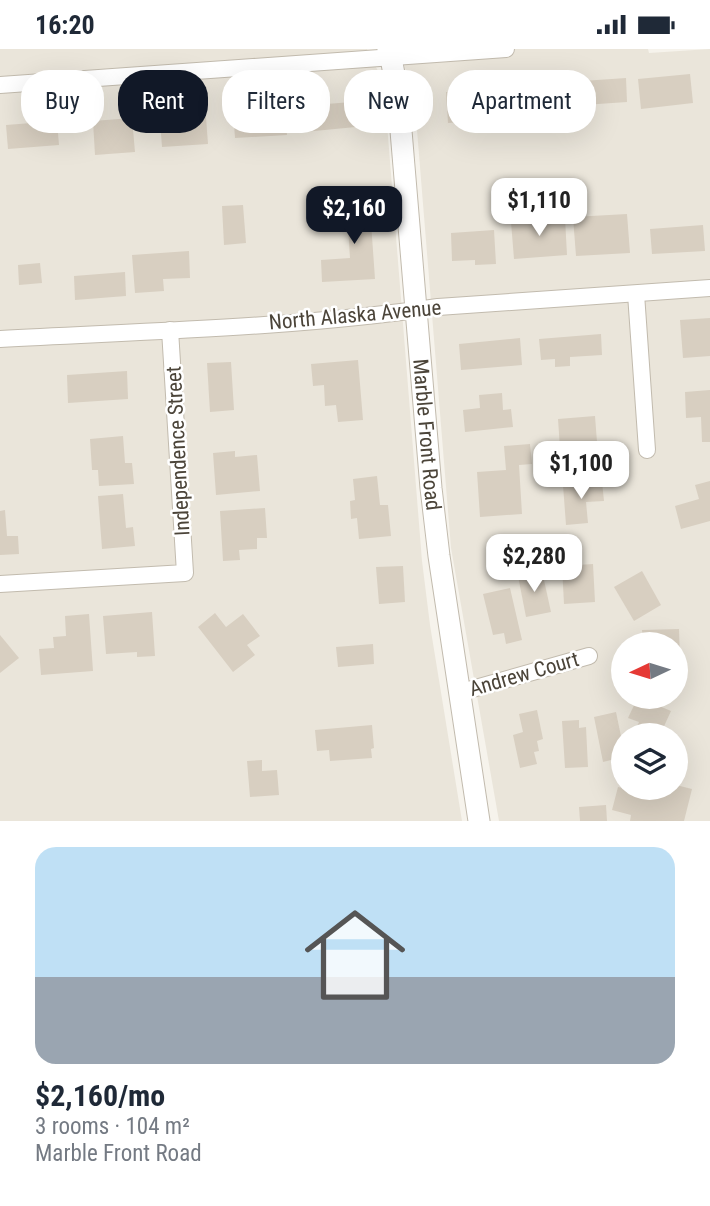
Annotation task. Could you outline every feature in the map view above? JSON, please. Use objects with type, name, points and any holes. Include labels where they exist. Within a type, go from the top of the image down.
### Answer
[{"type":"street","points":[[0,85],[389,53],[506,49]]},
{"type":"street","name":"Marble Front Road","points":[[389,53],[398,95],[436,529],[458,693],[479,821]]},
{"type":"street","name":"North Alaska Avenue","points":[[0,339],[170,330],[710,288]]},
{"type":"street","points":[[636,294],[647,450]]},
{"type":"street","name":"Independence Street","points":[[0,584],[185,573],[170,330]]},
{"type":"street","name":"Andrew Court","points":[[458,693],[589,656]]},
{"type":"shaded area","points":[[0,49],[367,49],[378,70],[344,70],[344,133],[388,133],[422,561],[462,821],[0,821]]},
{"type":"shaded area","points":[[400,49],[648,49],[649,53],[710,49],[710,821],[499,821],[451,548],[417,133],[433,133],[433,70],[406,70]]},
{"type":"building","points":[[690,74],[693,103],[641,109],[638,79]]},
{"type":"building","points":[[626,78],[627,102],[596,104],[596,80]]},
{"type":"building","points":[[344,103],[344,128],[330,129],[330,104]]},
{"type":"building","points":[[118,119],[118,133],[133,133],[135,152],[95,155],[94,133],[104,133],[104,120]]},
{"type":"building","points":[[21,124],[21,133],[58,133],[59,145],[8,149],[6,125]]},
{"type":"building","points":[[161,133],[207,133],[208,144],[162,147]]},
{"type":"building","points":[[235,133],[287,133],[287,135],[235,138]]},
{"type":"building","points":[[369,194],[375,279],[322,282],[321,260],[350,258],[346,196]]},
{"type":"building","points":[[243,205],[246,243],[224,245],[222,206]]},
{"type":"building","points":[[627,214],[630,253],[576,256],[573,217]]},
{"type":"building","points":[[565,218],[567,255],[514,259],[511,222]]},
{"type":"building","points":[[703,225],[705,251],[652,254],[650,229]]},
{"type":"building","points":[[494,230],[496,264],[475,265],[475,260],[452,261],[451,233]]},
{"type":"building","points":[[189,251],[190,278],[163,279],[164,291],[135,293],[132,255]]},
{"type":"building","points":[[40,263],[42,283],[19,285],[18,265]]},
{"type":"building","points":[[125,272],[126,296],[75,300],[74,276]]},
{"type":"building","points":[[710,318],[710,356],[683,358],[680,320]]},
{"type":"building","points":[[601,334],[602,355],[570,357],[570,366],[555,367],[555,359],[541,360],[539,339]]},
{"type":"building","points":[[520,338],[522,365],[461,370],[459,344]]},
{"type":"building","points":[[358,360],[363,420],[338,422],[336,405],[325,406],[324,385],[313,386],[311,364]]},
{"type":"building","points":[[231,362],[234,410],[210,412],[207,363]]},
{"type":"building","points":[[127,371],[128,399],[68,403],[67,375]]},
{"type":"building","points":[[710,390],[710,442],[702,442],[701,417],[686,418],[685,392]]},
{"type":"building","points":[[502,393],[503,410],[511,409],[513,427],[465,432],[463,410],[480,408],[479,395]]},
{"type":"building","points":[[595,416],[598,455],[573,457],[573,447],[560,448],[558,419]]},
{"type":"building","points":[[123,436],[125,463],[132,463],[134,484],[99,486],[98,470],[92,470],[90,439]]},
{"type":"building","points":[[530,444],[532,464],[519,465],[522,514],[480,517],[477,472],[506,470],[504,446]]},
{"type":"building","points":[[235,451],[235,457],[257,455],[260,491],[216,495],[213,453]]},
{"type":"building","points":[[377,476],[380,505],[388,505],[391,536],[359,539],[357,518],[351,519],[350,501],[355,500],[353,479]]},
{"type":"building","points":[[710,481],[710,521],[681,529],[675,506],[699,499],[695,485]]},
{"type":"building","points":[[602,482],[604,501],[586,502],[588,523],[566,525],[563,485]]},
{"type":"building","points":[[123,494],[126,528],[133,527],[135,546],[102,549],[98,496]]},
{"type":"building","points":[[265,508],[267,538],[257,538],[257,549],[239,550],[240,560],[223,561],[220,511]]},
{"type":"building","points":[[5,510],[7,536],[18,536],[19,554],[0,555],[0,511]]},
{"type":"building","points":[[593,564],[595,602],[564,604],[562,566]]},
{"type":"building","points":[[403,566],[405,602],[379,604],[376,567]]},
{"type":"building","points":[[542,571],[551,612],[526,617],[518,576]]},
{"type":"building","points":[[642,571],[661,605],[634,621],[614,587]]},
{"type":"building","points":[[510,588],[522,640],[506,644],[504,633],[493,635],[483,594]]},
{"type":"building","points":[[152,612],[155,656],[137,657],[137,652],[106,654],[103,616]]},
{"type":"building","points":[[215,613],[226,627],[243,614],[260,636],[247,645],[255,655],[233,672],[198,627]]},
{"type":"building","points":[[89,614],[93,671],[41,675],[39,649],[54,648],[53,637],[66,636],[65,616]]},
{"type":"building","points":[[679,629],[679,632],[642,632]]},
{"type":"building","points":[[0,635],[19,658],[0,673]]},
{"type":"building","points":[[373,644],[374,664],[338,667],[336,647]]},
{"type":"building","points":[[632,709],[671,711],[666,723],[639,723],[628,718]]},
{"type":"building","points":[[537,710],[543,739],[537,741],[539,751],[534,752],[537,764],[520,768],[513,735],[523,732],[519,714]]},
{"type":"building","points":[[616,712],[618,723],[611,723],[611,760],[603,762],[594,717]]},
{"type":"building","points":[[579,720],[579,728],[586,727],[588,767],[565,768],[562,721]]},
{"type":"building","points":[[372,725],[372,758],[330,761],[329,750],[317,751],[315,730]]},
{"type":"building","points":[[262,760],[262,771],[277,770],[279,795],[250,797],[247,761]]},
{"type":"building","points":[[688,788],[692,789],[684,821],[630,821],[631,815],[612,810],[615,800],[688,800]]},
{"type":"building","points":[[606,805],[607,821],[580,821],[579,807]]}]
